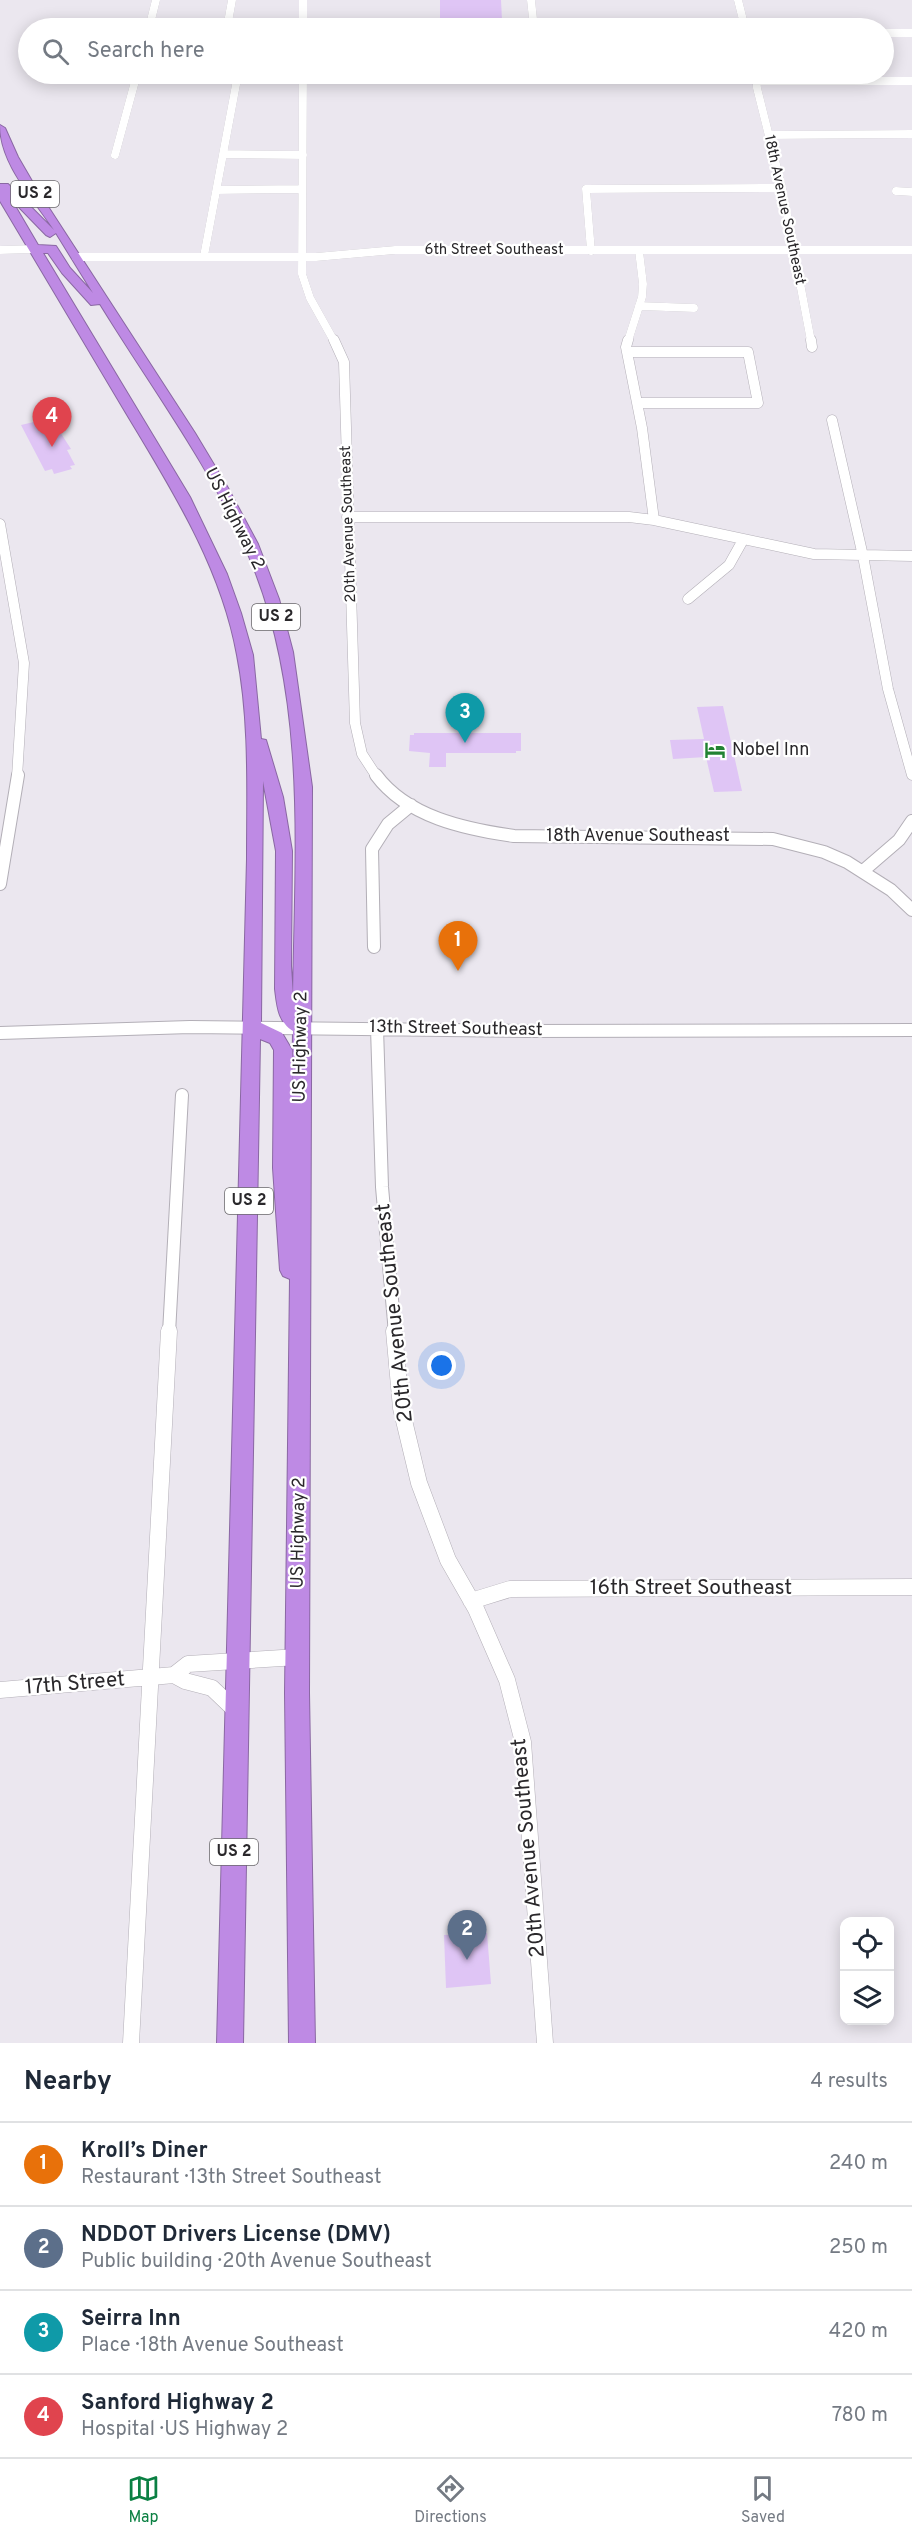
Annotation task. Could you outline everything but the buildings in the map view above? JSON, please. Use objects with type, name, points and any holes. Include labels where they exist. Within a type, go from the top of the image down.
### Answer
[{"type":"highway","name":"US Highway 2","points":[[0,128],[21,173],[200,452],[246,537],[264,574],[286,650],[296,706],[304,787],[298,1657],[302,2043]]},
{"type":"highway","points":[[0,182],[42,223],[64,253],[76,257]]},
{"type":"highway","name":"US Highway 2","points":[[0,191],[183,497],[203,535],[234,613],[245,655],[255,777],[255,860],[230,2043]]},
{"type":"highway","points":[[35,249],[46,248],[56,253],[66,270],[128,338]]},
{"type":"highway","points":[[252,719],[267,765],[284,853],[283,980],[286,1007],[290,1020],[302,1028]]},
{"type":"highway","points":[[252,1027],[276,1038],[283,1050],[284,1206],[301,1361]]},
{"type":"street","points":[[152,18],[156,0]]},
{"type":"street","points":[[229,18],[232,0]]},
{"type":"street","points":[[303,0],[303,18]]},
{"type":"street","points":[[531,0],[533,18]]},
{"type":"street","points":[[738,0],[742,18]]},
{"type":"street","points":[[894,33],[912,33]]},
{"type":"street","points":[[894,81],[912,81]]},
{"type":"street","points":[[115,154],[134,84]]},
{"type":"street","points":[[204,256],[236,84]]},
{"type":"street","name":"20th Avenue Southeast","points":[[303,84],[302,274],[310,302],[333,336],[344,362],[347,517],[357,734],[366,761],[377,777],[411,805]]},
{"type":"street","name":"18th Avenue Southeast","points":[[757,84],[782,188],[812,347]]},
{"type":"street","points":[[770,135],[912,134]]},
{"type":"street","points":[[223,154],[303,155]]},
{"type":"street","points":[[591,251],[586,189],[782,188]]},
{"type":"street","points":[[217,190],[302,189]]},
{"type":"street","points":[[896,192],[912,192]]},
{"type":"street","points":[[0,250],[35,249]]},
{"type":"street","name":"6th Street Southeast","points":[[76,257],[301,257],[395,250],[912,250]]},
{"type":"street","points":[[639,251],[643,284],[639,306],[627,339],[627,352],[638,403],[654,520]]},
{"type":"street","points":[[639,306],[694,308]]},
{"type":"street","points":[[627,352],[748,352],[758,403],[638,403]]},
{"type":"street","points":[[832,420],[888,689],[911,778]]},
{"type":"street","points":[[347,517],[604,517],[654,520],[814,554],[912,556]]},
{"type":"street","points":[[0,524],[24,663],[20,761],[0,884]]},
{"type":"street","points":[[688,599],[729,565],[743,540]]},
{"type":"street","points":[[374,947],[372,849],[388,824],[411,805]]},
{"type":"street","name":"18th Avenue Southeast","points":[[411,805],[447,822],[514,836],[773,838],[824,852],[863,871],[891,890],[912,910]]},
{"type":"street","points":[[863,871],[899,840],[912,821]]},
{"type":"street","name":"13th Street Southeast","points":[[0,1033],[252,1027],[527,1031],[912,1030]]},
{"type":"street","name":"20th Avenue Southeast","points":[[377,1028],[382,1187],[401,1408],[419,1484],[448,1560],[471,1601],[507,1680],[523,1742],[545,2043]]},
{"type":"street","points":[[132,2043],[183,1095]]},
{"type":"street","name":"16th Street Southeast","points":[[471,1601],[510,1589],[912,1587]]},
{"type":"street","points":[[237,1714],[222,1693],[202,1684],[187,1683],[174,1675],[188,1664],[298,1657]]},
{"type":"street","name":"17th Street","points":[[0,1690],[174,1675]]},
{"type":"place","name":"Sanford Highway 2","points":[[52,447]]},
{"type":"place","name":"Seirra Inn","points":[[465,743]]},
{"type":"place","name":"Nobel Inn","points":[[715,750]]},
{"type":"place","name":"Kroll’s Diner","points":[[458,971]]},
{"type":"place","name":"NDDOT Drivers License (DMV)","points":[[467,1960]]}]
